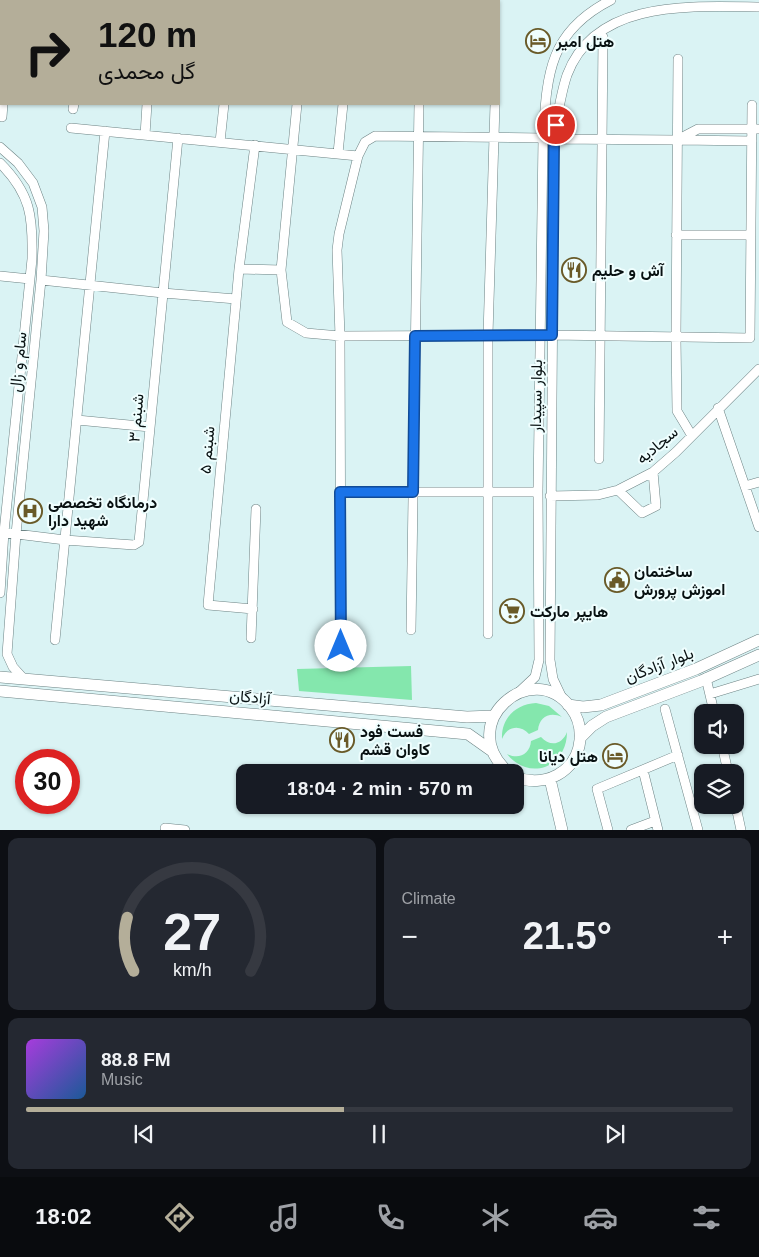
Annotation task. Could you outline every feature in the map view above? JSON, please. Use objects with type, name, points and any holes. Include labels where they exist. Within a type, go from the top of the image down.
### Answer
[{"type":"main road","name":"بلوار آزادگان","points":[[519,692],[528,690],[546,691],[565,702],[583,707],[601,705],[696,669],[759,640]]},
{"type":"main road","points":[[580,738],[592,726],[606,717],[706,678],[759,654]]},
{"type":"main road","name":"آزادگان","points":[[0,676],[467,717],[493,716]]},
{"type":"main road","points":[[158,705],[159,690]]},
{"type":"main road","name":"آزادگان","points":[[0,691],[468,734],[492,751]]},
{"type":"main road","points":[[500,764],[492,751],[489,733],[493,716],[504,702],[519,692]]},
{"type":"main road","points":[[524,779],[532,781],[550,779],[565,770],[576,755],[580,738],[578,720],[565,702]]},
{"type":"main road","points":[[550,779],[562,830]]},
{"type":"street","name":"بلوار سپیدار","points":[[519,692],[535,677],[539,660],[538,492],[542,138],[546,92],[553,62],[564,37],[575,24],[596,8],[611,0]]},
{"type":"street","name":"بلوار سپیدار","points":[[565,702],[553,679],[550,660],[550,496],[554,139],[567,75],[575,56],[587,39],[604,25],[621,16],[644,8],[665,6],[759,7]]},
{"type":"street","points":[[599,459],[603,36]]},
{"type":"street","points":[[678,59],[677,411],[692,436]]},
{"type":"street","points":[[2,116],[3,105]]},
{"type":"street","points":[[145,135],[147,105]]},
{"type":"street","points":[[220,142],[224,105]]},
{"type":"street","points":[[297,105],[281,270],[287,322],[306,333],[340,336],[552,335],[676,338],[750,338],[752,141],[755,129],[752,105]]},
{"type":"street","points":[[338,153],[343,105]]},
{"type":"street","points":[[411,630],[419,105]]},
{"type":"street","points":[[488,634],[488,335],[495,105]]},
{"type":"street","points":[[71,128],[358,156]]},
{"type":"street","points":[[677,140],[698,129],[755,129]]},
{"type":"street","points":[[55,640],[105,131]]},
{"type":"street","points":[[341,646],[340,336],[337,250],[338,234],[358,156],[366,142],[375,136],[542,138]]},
{"type":"street","name":"شبنم ۳","points":[[65,540],[138,544],[139,542],[178,138]]},
{"type":"street","points":[[554,139],[752,141]]},
{"type":"street","name":"شبنم ۵","points":[[253,609],[208,604],[239,269],[255,145]]},
{"type":"street","name":"سام و زال","points":[[0,147],[18,162],[33,184],[42,208],[44,231],[42,280],[16,534],[7,654],[13,667],[23,678]]},
{"type":"street","name":"سام و زال","points":[[0,163],[13,176],[29,208],[33,234],[30,279],[2,532],[0,593]]},
{"type":"street","points":[[676,235],[751,235]]},
{"type":"street","points":[[239,269],[281,270]]},
{"type":"street","points":[[0,276],[30,279]]},
{"type":"street","points":[[42,280],[236,299]]},
{"type":"street","name":"سجادیه","points":[[550,496],[598,495],[618,490],[652,472],[676,452],[759,369]]},
{"type":"street","points":[[718,408],[759,526]]},
{"type":"street","points":[[77,420],[150,427]]},
{"type":"street","points":[[618,490],[642,513],[656,506],[652,472]]},
{"type":"street","points":[[745,486],[759,482]]},
{"type":"street","points":[[340,492],[538,492]]},
{"type":"street","points":[[251,638],[256,510]]},
{"type":"street","points":[[2,532],[65,540]]},
{"type":"street","points":[[706,678],[712,704]]},
{"type":"street","points":[[710,694],[759,679]]},
{"type":"street","points":[[665,709],[698,830]]},
{"type":"street","points":[[608,830],[597,789],[678,755]]},
{"type":"street","points":[[631,830],[657,826],[643,770]]},
{"type":"street","points":[[738,814],[741,830]]},
{"type":"street","points":[[165,828],[185,830]]},
{"type":"green space","points":[[411,666],[412,700],[299,691],[297,669]]},
{"type":"green space","points":[[536,703],[549,706],[562,717],[558,715],[546,716],[540,722],[538,730],[529,734],[522,729],[510,729],[502,739],[504,725],[511,714],[522,706]]},
{"type":"green space","points":[[567,732],[561,754],[546,767],[536,769],[526,767],[524,764],[516,763],[507,754],[511,756],[523,755],[529,749],[531,741],[541,737],[548,742],[556,743]]},
{"type":"place","name":"هتل امیر","points":[[538,41]]},
{"type":"place","name":"آش و حلیم","points":[[574,270]]},
{"type":"place","name":"درمانگاه تخصصى شهید دارا","points":[[30,511]]},
{"type":"place","name":"ساختمان اموزش پرورش","points":[[617,580]]},
{"type":"place","name":"هایپر مارکت","points":[[512,611]]},
{"type":"place","name":"فست فود كاوان قشم","points":[[342,740]]},
{"type":"place","name":"هتل دیانا","points":[[615,756]]},
{"type":"route","points":[[341,646],[340,492],[413,492],[415,336],[552,335],[554,139],[556,125]]}]
